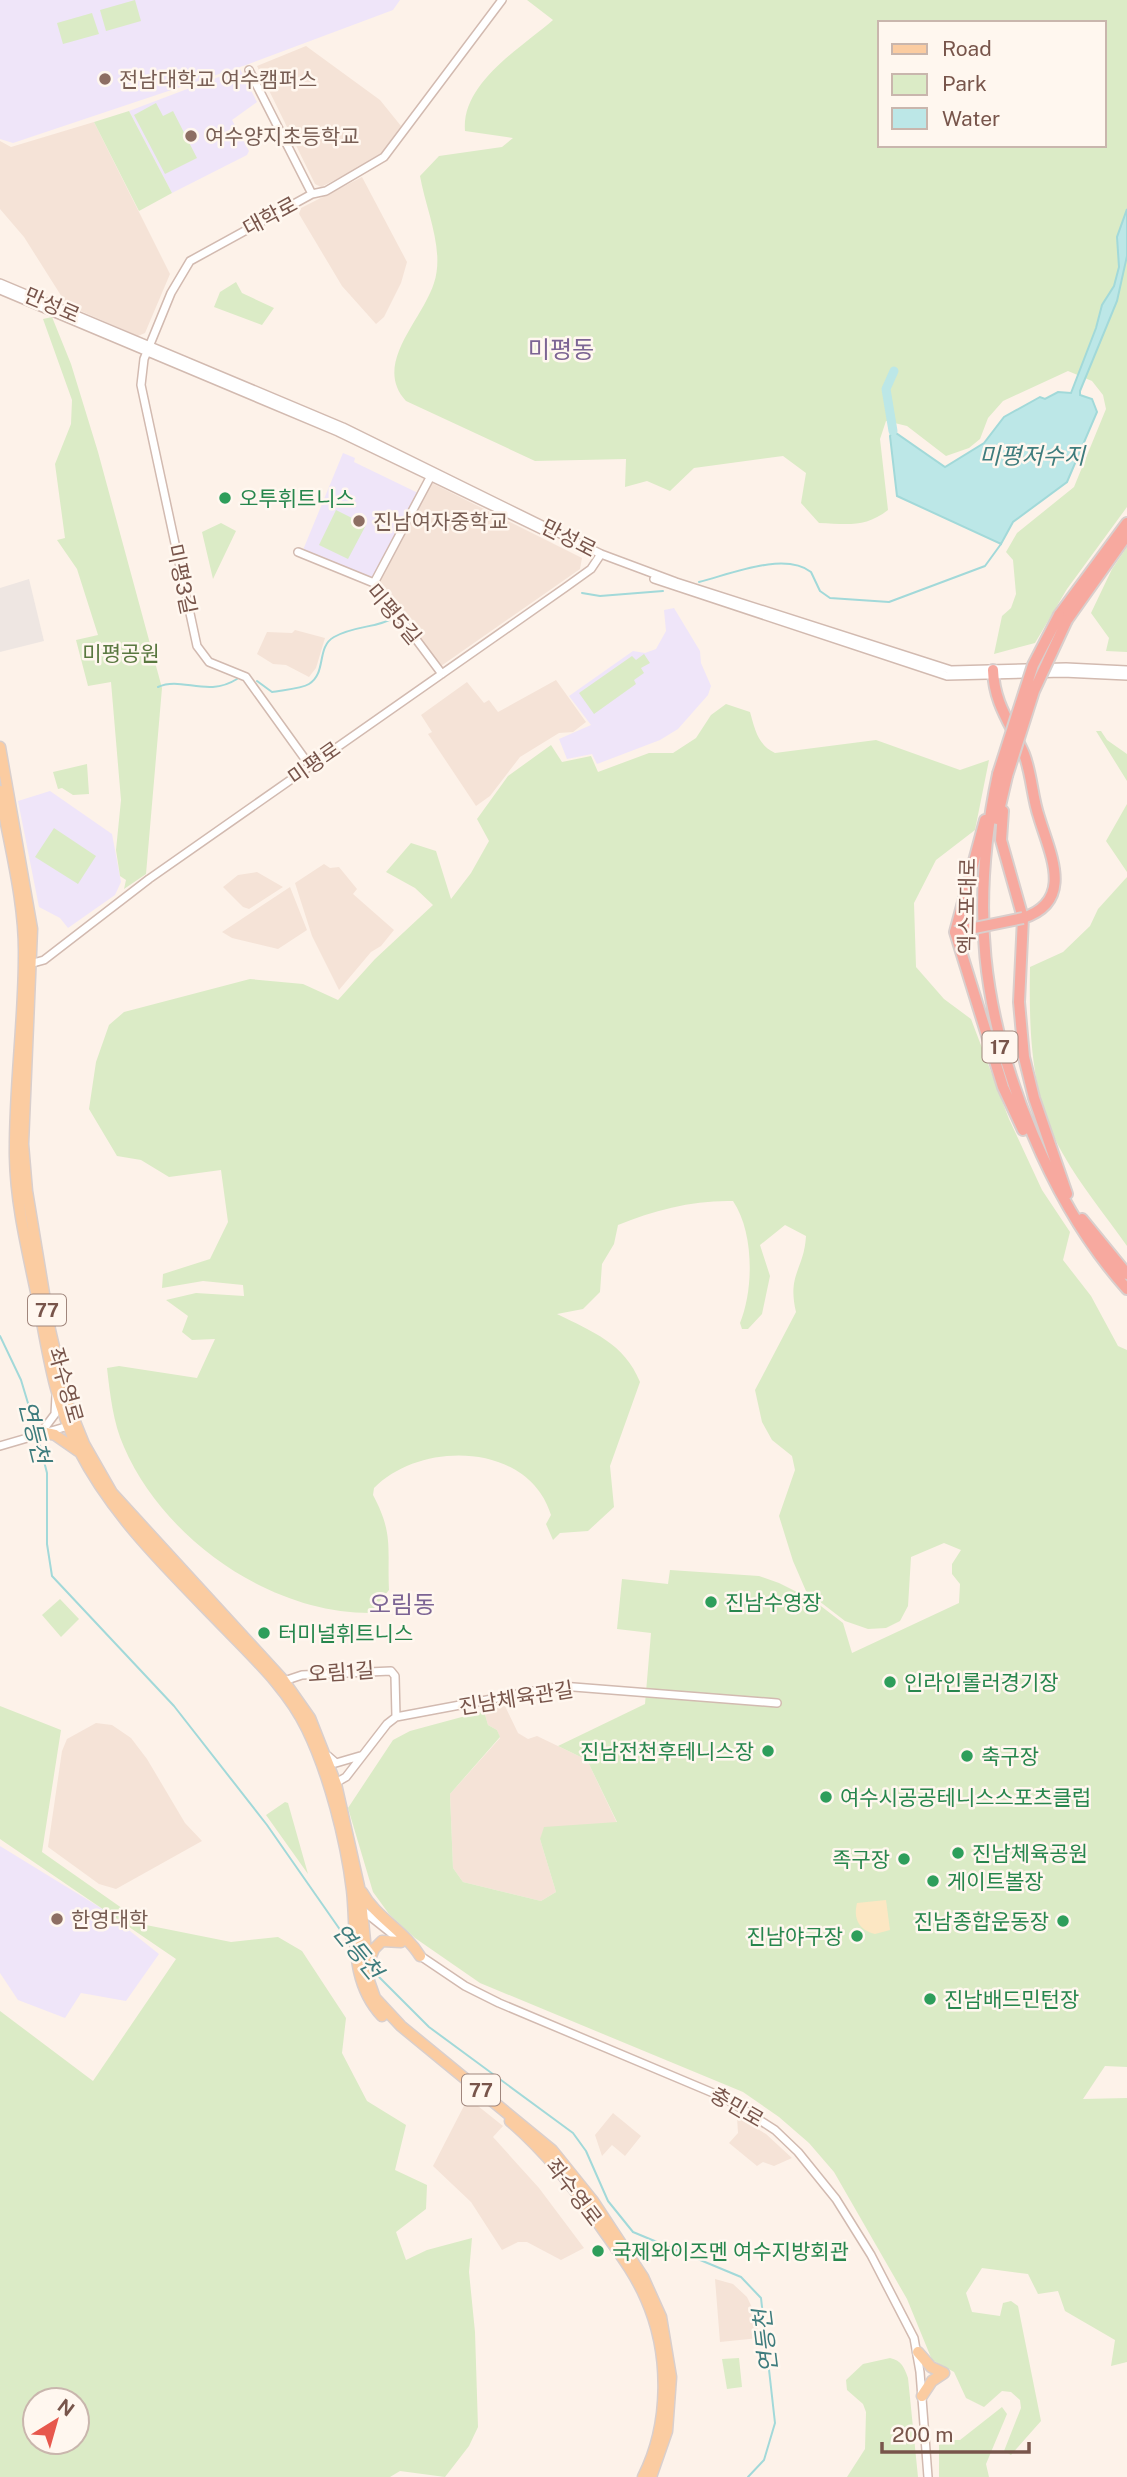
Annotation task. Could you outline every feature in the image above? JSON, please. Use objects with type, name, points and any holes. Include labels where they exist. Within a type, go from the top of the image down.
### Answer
[{"type":"highway","name":"엑스포대로","points":[[1127,523],[1033,665],[1002,775],[982,888],[981,920],[988,995],[1016,1096],[1086,1237],[1127,1289]]},
{"type":"highway","name":"엑스포대로","points":[[1063,618],[1127,536]]},
{"type":"highway","points":[[955,932],[1023,918],[1038,911],[1048,901],[1055,884],[1055,869],[1037,813],[1029,769],[998,705],[993,673]]},
{"type":"highway","points":[[999,792],[1001,840],[1023,918],[1019,1002],[1024,1057],[1063,1195]]},
{"type":"highway","points":[[999,792],[955,932],[1003,1087],[1042,1171],[1063,1195]]},
{"type":"highway","name":"엑스포대로","points":[[1063,1195],[1101,1246],[1127,1274]]},
{"type":"main road","name":"좌수영로","points":[[0,747],[27,929],[28,965],[16,1133],[22,1191],[55,1389],[81,1448],[120,1514],[258,1658],[284,1681],[317,1731],[358,1884],[359,1941],[366,1972],[379,2003],[401,2026],[552,2150],[580,2183],[624,2254],[648,2286],[661,2317],[669,2360],[671,2395],[667,2431],[651,2477]]},
{"type":"main road","name":"좌수영로","points":[[0,791],[27,929]]},
{"type":"main road","name":"좌수영로","points":[[22,1191],[72,1425]]},
{"type":"main road","points":[[43,1434],[81,1448]]},
{"type":"main road","name":"좌수영로","points":[[258,1658],[302,1718],[332,1785],[357,1907]]},
{"type":"main road","points":[[358,1884],[382,1919],[411,1943],[420,1956]]},
{"type":"main road","points":[[366,1972],[374,1949],[385,1939],[401,1942]]},
{"type":"main road","name":"좌수영로","points":[[624,2254],[649,2307],[662,2362],[661,2421],[655,2450],[643,2477]]},
{"type":"main road","points":[[918,2352],[930,2366],[944,2373],[932,2381],[922,2396]]},
{"type":"street","points":[[312,194],[326,191],[381,161],[502,0]]},
{"type":"street","name":"대학로","points":[[148,349],[171,293],[193,257],[312,194],[249,69]]},
{"type":"street","name":"만성로","points":[[0,283],[433,472],[600,556],[941,668],[993,673],[1127,676]]},
{"type":"street","name":"만성로","points":[[0,290],[148,349]]},
{"type":"street","name":"미평3길","points":[[148,349],[141,385],[197,646],[209,662],[246,677],[310,766]]},
{"type":"street","points":[[374,583],[433,472]]},
{"type":"street","name":"미평5길","points":[[298,552],[374,583],[442,674]]},
{"type":"street","name":"미평로","points":[[28,965],[586,573],[600,556]]},
{"type":"street","name":"만성로","points":[[993,673],[1066,667],[1127,670]]},
{"type":"street","points":[[43,1434],[55,1414],[55,1389]]},
{"type":"street","points":[[0,1446],[72,1425]]},
{"type":"street","name":"오림1길","points":[[284,1681],[302,1675],[391,1671],[395,1676],[396,1717]]},
{"type":"street","name":"진남체육관길","points":[[396,1717],[561,1686],[777,1703]]},
{"type":"street","points":[[332,1785],[346,1777],[396,1717]]},
{"type":"street","points":[[317,1731],[331,1762],[337,1763],[361,1756]]},
{"type":"street","name":"충민로","points":[[357,1907],[420,1956],[478,1993],[709,2091],[775,2130],[814,2170],[836,2199],[901,2308],[918,2352],[928,2477]]},
{"type":"shaded area","name":"전남대학교 여수캠퍼스","points":[[0,0],[400,0],[393,10],[246,65],[13,143],[0,139]]},
{"type":"shaded area","points":[[306,46],[380,100],[401,126],[378,158],[321,187],[315,184],[257,66]]},
{"type":"shaded area","name":"여수양지초등학교","points":[[240,69],[257,102],[232,120],[249,151],[247,155],[172,193],[129,111]]},
{"type":"shaded area","points":[[94,122],[170,274],[145,333],[138,336],[67,305],[24,237],[0,209],[0,141],[11,147]]},
{"type":"shaded area","points":[[362,177],[407,262],[401,283],[384,317],[376,324],[342,286],[299,214],[301,208]]},
{"type":"shaded area","name":"진남여자중학교","points":[[343,453],[355,458],[354,462],[418,493],[372,580],[303,550]]},
{"type":"shaded area","points":[[432,483],[582,558],[580,569],[441,666],[379,581]]},
{"type":"shaded area","points":[[29,579],[44,641],[0,652],[0,588]]},
{"type":"shaded area","points":[[674,608],[700,651],[701,663],[711,686],[708,695],[678,729],[660,740],[597,764],[592,754],[567,759],[559,739],[591,725],[569,696],[633,651],[645,653],[656,649],[666,631],[664,610]]},
{"type":"shaded area","points":[[295,630],[325,638],[316,668],[309,677],[286,665],[273,664],[257,654],[267,632],[292,633]]},
{"type":"shaded area","points":[[556,680],[586,722],[573,732],[559,733],[520,757],[490,796],[476,806],[428,734],[432,732],[421,715],[467,682],[484,703],[489,700],[498,712]]},
{"type":"shaded area","points":[[50,791],[112,834],[121,882],[115,895],[68,928],[60,918],[39,907],[18,801]]},
{"type":"shaded area","points":[[324,864],[330,868],[339,867],[357,889],[353,894],[394,930],[339,990],[312,936],[295,883]]},
{"type":"shaded area","points":[[257,872],[283,887],[249,909],[243,907],[223,887],[238,875]]},
{"type":"shaded area","points":[[290,887],[307,930],[278,949],[232,938],[222,932]]},
{"type":"shaded area","points":[[505,1706],[518,1733],[528,1739],[537,1736],[587,1760],[617,1823],[540,1839],[556,1892],[541,1901],[463,1882],[453,1868],[450,1794],[500,1738],[497,1730],[488,1725],[484,1711]]},
{"type":"shaded area","points":[[96,1723],[112,1725],[131,1738],[147,1759],[185,1823],[202,1841],[116,1889],[99,1884],[48,1847],[62,1751],[67,1739]]},
{"type":"shaded area","name":"한영대학","points":[[0,1846],[101,1908],[159,1954],[126,2001],[81,1993],[65,2018],[18,2000],[0,1973]]},
{"type":"shaded area","points":[[468,2098],[503,2126],[493,2137],[539,2188],[584,2248],[561,2260],[527,2242],[518,2242],[502,2250],[471,2202],[433,2166]]},
{"type":"shaded area","points":[[613,2113],[641,2136],[625,2156],[612,2145],[602,2156],[595,2135]]},
{"type":"shaded area","points":[[737,2117],[766,2134],[792,2158],[774,2166],[763,2162],[757,2166],[729,2143],[738,2133]]},
{"type":"shaded area","points":[[715,2279],[733,2284],[747,2297],[756,2316],[759,2338],[720,2342]]},
{"type":"green space","points":[[135,0],[141,21],[106,31],[100,10]]},
{"type":"green space","points":[[527,0],[1127,0],[1127,507],[1067,589],[1035,643],[994,654],[1002,616],[1011,608],[1016,594],[1013,560],[1006,552],[1017,533],[1074,487],[1106,409],[1103,395],[1092,381],[1068,371],[1003,401],[988,418],[980,439],[969,448],[946,456],[907,426],[886,421],[880,439],[888,510],[871,520],[847,524],[819,523],[801,503],[806,473],[783,456],[694,468],[670,491],[647,481],[625,487],[626,459],[535,461],[406,401],[397,387],[394,372],[397,357],[428,297],[437,270],[436,244],[420,176],[439,156],[502,147],[513,138],[465,131],[466,114],[473,97],[495,68],[553,20]]},
{"type":"green space","points":[[92,13],[99,34],[63,44],[57,23]]},
{"type":"green space","points":[[156,103],[163,116],[173,111],[197,158],[165,174],[134,115]]},
{"type":"green space","points":[[129,111],[172,193],[139,211],[94,122]]},
{"type":"green space","points":[[236,282],[242,293],[274,308],[262,325],[214,307],[220,292]]},
{"type":"green space","name":"미평공원","points":[[52,317],[71,364],[98,452],[162,688],[146,874],[124,889],[126,880],[120,876],[116,850],[121,800],[111,682],[88,686],[76,640],[98,635],[77,569],[57,540],[65,538],[55,464],[71,424],[72,400],[43,319]]},
{"type":"green space","points":[[336,510],[366,525],[348,559],[319,545]]},
{"type":"green space","points":[[221,523],[236,531],[213,579],[202,532]]},
{"type":"green space","points":[[1127,547],[1127,652],[1106,651],[1109,638],[1091,613],[1112,569]]},
{"type":"green space","points":[[644,654],[650,663],[641,668],[644,673],[634,680],[636,684],[594,714],[579,693],[632,656],[636,660]]},
{"type":"green space","points":[[726,704],[750,712],[761,741],[775,753],[876,740],[960,770],[989,760],[975,830],[936,860],[914,903],[916,967],[944,999],[971,1019],[1009,1119],[1042,1190],[1070,1232],[1063,1260],[1091,1296],[1118,1346],[1127,1350],[1127,2067],[1105,2066],[1083,2099],[1127,2098],[1127,2362],[1111,2366],[1115,2340],[1065,2311],[1058,2291],[1038,2294],[1028,2274],[982,2268],[966,2293],[972,2312],[1000,2316],[1003,2303],[1011,2301],[1018,2306],[1041,2421],[1011,2455],[1004,2451],[1021,2408],[1020,2400],[1011,2392],[1002,2391],[984,2407],[966,2398],[954,2372],[932,2360],[907,2299],[834,2172],[809,2143],[779,2117],[743,2092],[480,1983],[415,1938],[389,1914],[373,1892],[348,1808],[393,1740],[410,1731],[484,1711],[488,1725],[497,1730],[500,1737],[450,1794],[453,1868],[463,1882],[541,1901],[556,1892],[540,1839],[544,1827],[617,1822],[587,1760],[558,1746],[645,1704],[651,1633],[617,1629],[622,1579],[668,1584],[670,1570],[759,1576],[813,1600],[843,1623],[852,1653],[959,1603],[960,1584],[952,1574],[952,1564],[961,1550],[944,1543],[911,1557],[908,1606],[900,1621],[886,1628],[868,1629],[845,1621],[806,1591],[793,1561],[779,1516],[795,1470],[792,1456],[772,1440],[762,1422],[755,1390],[796,1312],[793,1289],[806,1236],[785,1225],[760,1245],[770,1276],[762,1314],[748,1329],[742,1329],[740,1323],[748,1294],[750,1261],[745,1228],[733,1201],[674,1207],[618,1225],[614,1244],[602,1264],[600,1292],[583,1309],[557,1314],[595,1333],[616,1348],[625,1357],[640,1382],[610,1466],[614,1507],[588,1531],[560,1533],[553,1540],[546,1524],[551,1515],[539,1491],[521,1473],[498,1462],[472,1456],[445,1456],[418,1462],[394,1472],[374,1488],[373,1495],[387,1531],[389,1590],[370,1613],[332,1610],[295,1600],[258,1585],[193,1540],[165,1512],[142,1481],[120,1438],[111,1398],[107,1368],[119,1366],[197,1378],[215,1339],[192,1340],[182,1332],[188,1316],[166,1300],[196,1293],[244,1296],[243,1285],[203,1281],[162,1288],[163,1274],[210,1259],[228,1222],[221,1170],[169,1177],[141,1160],[117,1156],[89,1109],[96,1062],[109,1025],[124,1012],[250,979],[303,984],[338,1000],[375,959],[433,905],[415,888],[386,872],[411,843],[436,851],[451,899],[471,873],[489,841],[477,819],[508,776],[551,745],[562,762],[591,756],[598,772],[649,753],[673,753],[696,738],[711,715]]},
{"type":"green space","points":[[1096,731],[1101,731],[1107,740],[1127,754],[1127,781]]},
{"type":"green space","points":[[87,764],[89,794],[73,795],[62,788],[58,789],[53,772]]},
{"type":"green space","points":[[1127,804],[1127,872],[1106,841]]},
{"type":"green space","points":[[54,828],[96,856],[78,884],[35,857]]},
{"type":"green space","points":[[1127,877],[1127,1246],[1063,1154],[1044,1110],[1031,1039],[1030,967],[1063,952],[1090,926],[1098,909]]},
{"type":"green space","points":[[60,1599],[79,1619],[61,1637],[42,1615]]},
{"type":"green space","points":[[0,1706],[61,1730],[42,1852],[146,1925],[231,1942],[278,1937],[302,1951],[346,2018],[342,2053],[367,2101],[406,2125],[395,2170],[427,2185],[426,2209],[396,2232],[406,2260],[427,2250],[472,2238],[469,2272],[475,2332],[478,2427],[469,2446],[445,2477],[400,2471],[390,2477],[0,2477],[0,2011],[93,2081],[176,1959],[0,1839]]},
{"type":"green space","points":[[285,1802],[288,1803],[308,1874],[266,1815]]},
{"type":"green space","points":[[739,2358],[742,2387],[727,2389],[722,2359]]},
{"type":"green space","points":[[890,2358],[902,2365],[908,2378],[918,2477],[847,2477],[865,2449],[866,2412],[863,2404],[847,2390],[846,2380],[863,2364]]},
{"type":"green space","points":[[1002,2407],[1007,2414],[986,2464],[989,2477],[939,2477],[939,2445],[944,2440],[960,2440]]},
{"type":"sand","points":[[886,1900],[890,1930],[875,1934],[861,1927],[857,1919],[857,1903]]},
{"type":"water","name":"미평저수지","points":[[1127,209],[1127,256],[1117,301],[1080,391],[1080,395],[1092,399],[1097,412],[1067,482],[1013,522],[1001,544],[897,496],[890,436],[893,431],[945,467],[984,443],[1004,417],[1040,397],[1045,399],[1058,392],[1071,393],[1102,305],[1114,286],[1119,267],[1117,237]]},
{"type":"waterway","points":[[893,431],[886,389],[894,371]]},
{"type":"waterway","points":[[699,582],[756,566],[786,564],[800,566],[811,572],[820,591],[830,598],[889,602],[985,566],[1001,544]]},
{"type":"waterway","points":[[582,593],[600,596],[663,591]]},
{"type":"waterway","points":[[257,681],[272,692],[306,686],[318,673],[328,641],[350,630],[389,621],[395,617]]},
{"type":"waterway","points":[[158,687],[167,684],[215,687],[237,679]]},
{"type":"waterway","name":"연등천","points":[[0,1336],[21,1380],[37,1433]]},
{"type":"waterway","name":"연등천","points":[[38,1438],[47,1473],[47,1544],[52,1576],[174,1706],[267,1825],[350,1944]]},
{"type":"waterway","name":"연등천","points":[[372,1970],[429,2027],[573,2133],[586,2151],[608,2201],[633,2232],[741,2277],[761,2298],[775,2423],[764,2460],[748,2477]]},
{"type":"place","name":"전남대학교 여수캠퍼스","points":[[105,79]]},
{"type":"place","name":"여수양지초등학교","points":[[191,136]]},
{"type":"place","name":"오투휘트니스","points":[[225,498]]},
{"type":"place","name":"진남여자중학교","points":[[359,521]]},
{"type":"place","name":"진남수영장","points":[[711,1602]]},
{"type":"place","name":"터미널휘트니스","points":[[264,1633]]},
{"type":"place","name":"인라인롤러경기장","points":[[890,1682]]},
{"type":"place","name":"진남전천후테니스장","points":[[768,1751]]},
{"type":"place","name":"축구장","points":[[967,1756]]},
{"type":"place","name":"여수시공공테니스스포츠클럽","points":[[826,1797]]},
{"type":"place","name":"진남체육공원","points":[[958,1853]]},
{"type":"place","name":"족구장","points":[[904,1859]]},
{"type":"place","name":"게이트볼장","points":[[933,1881]]},
{"type":"place","name":"한영대학","points":[[57,1919]]},
{"type":"place","name":"진남종합운동장","points":[[1063,1921]]},
{"type":"place","name":"진남야구장","points":[[857,1936]]},
{"type":"place","name":"진남배드민턴장","points":[[930,1999]]},
{"type":"place","name":"국제와이즈멘 여수지방회관","points":[[598,2251]]},
{"type":"district","name":"미평동","points":[[561,349]]},
{"type":"district","name":"오림동","points":[[402,1604]]}]
